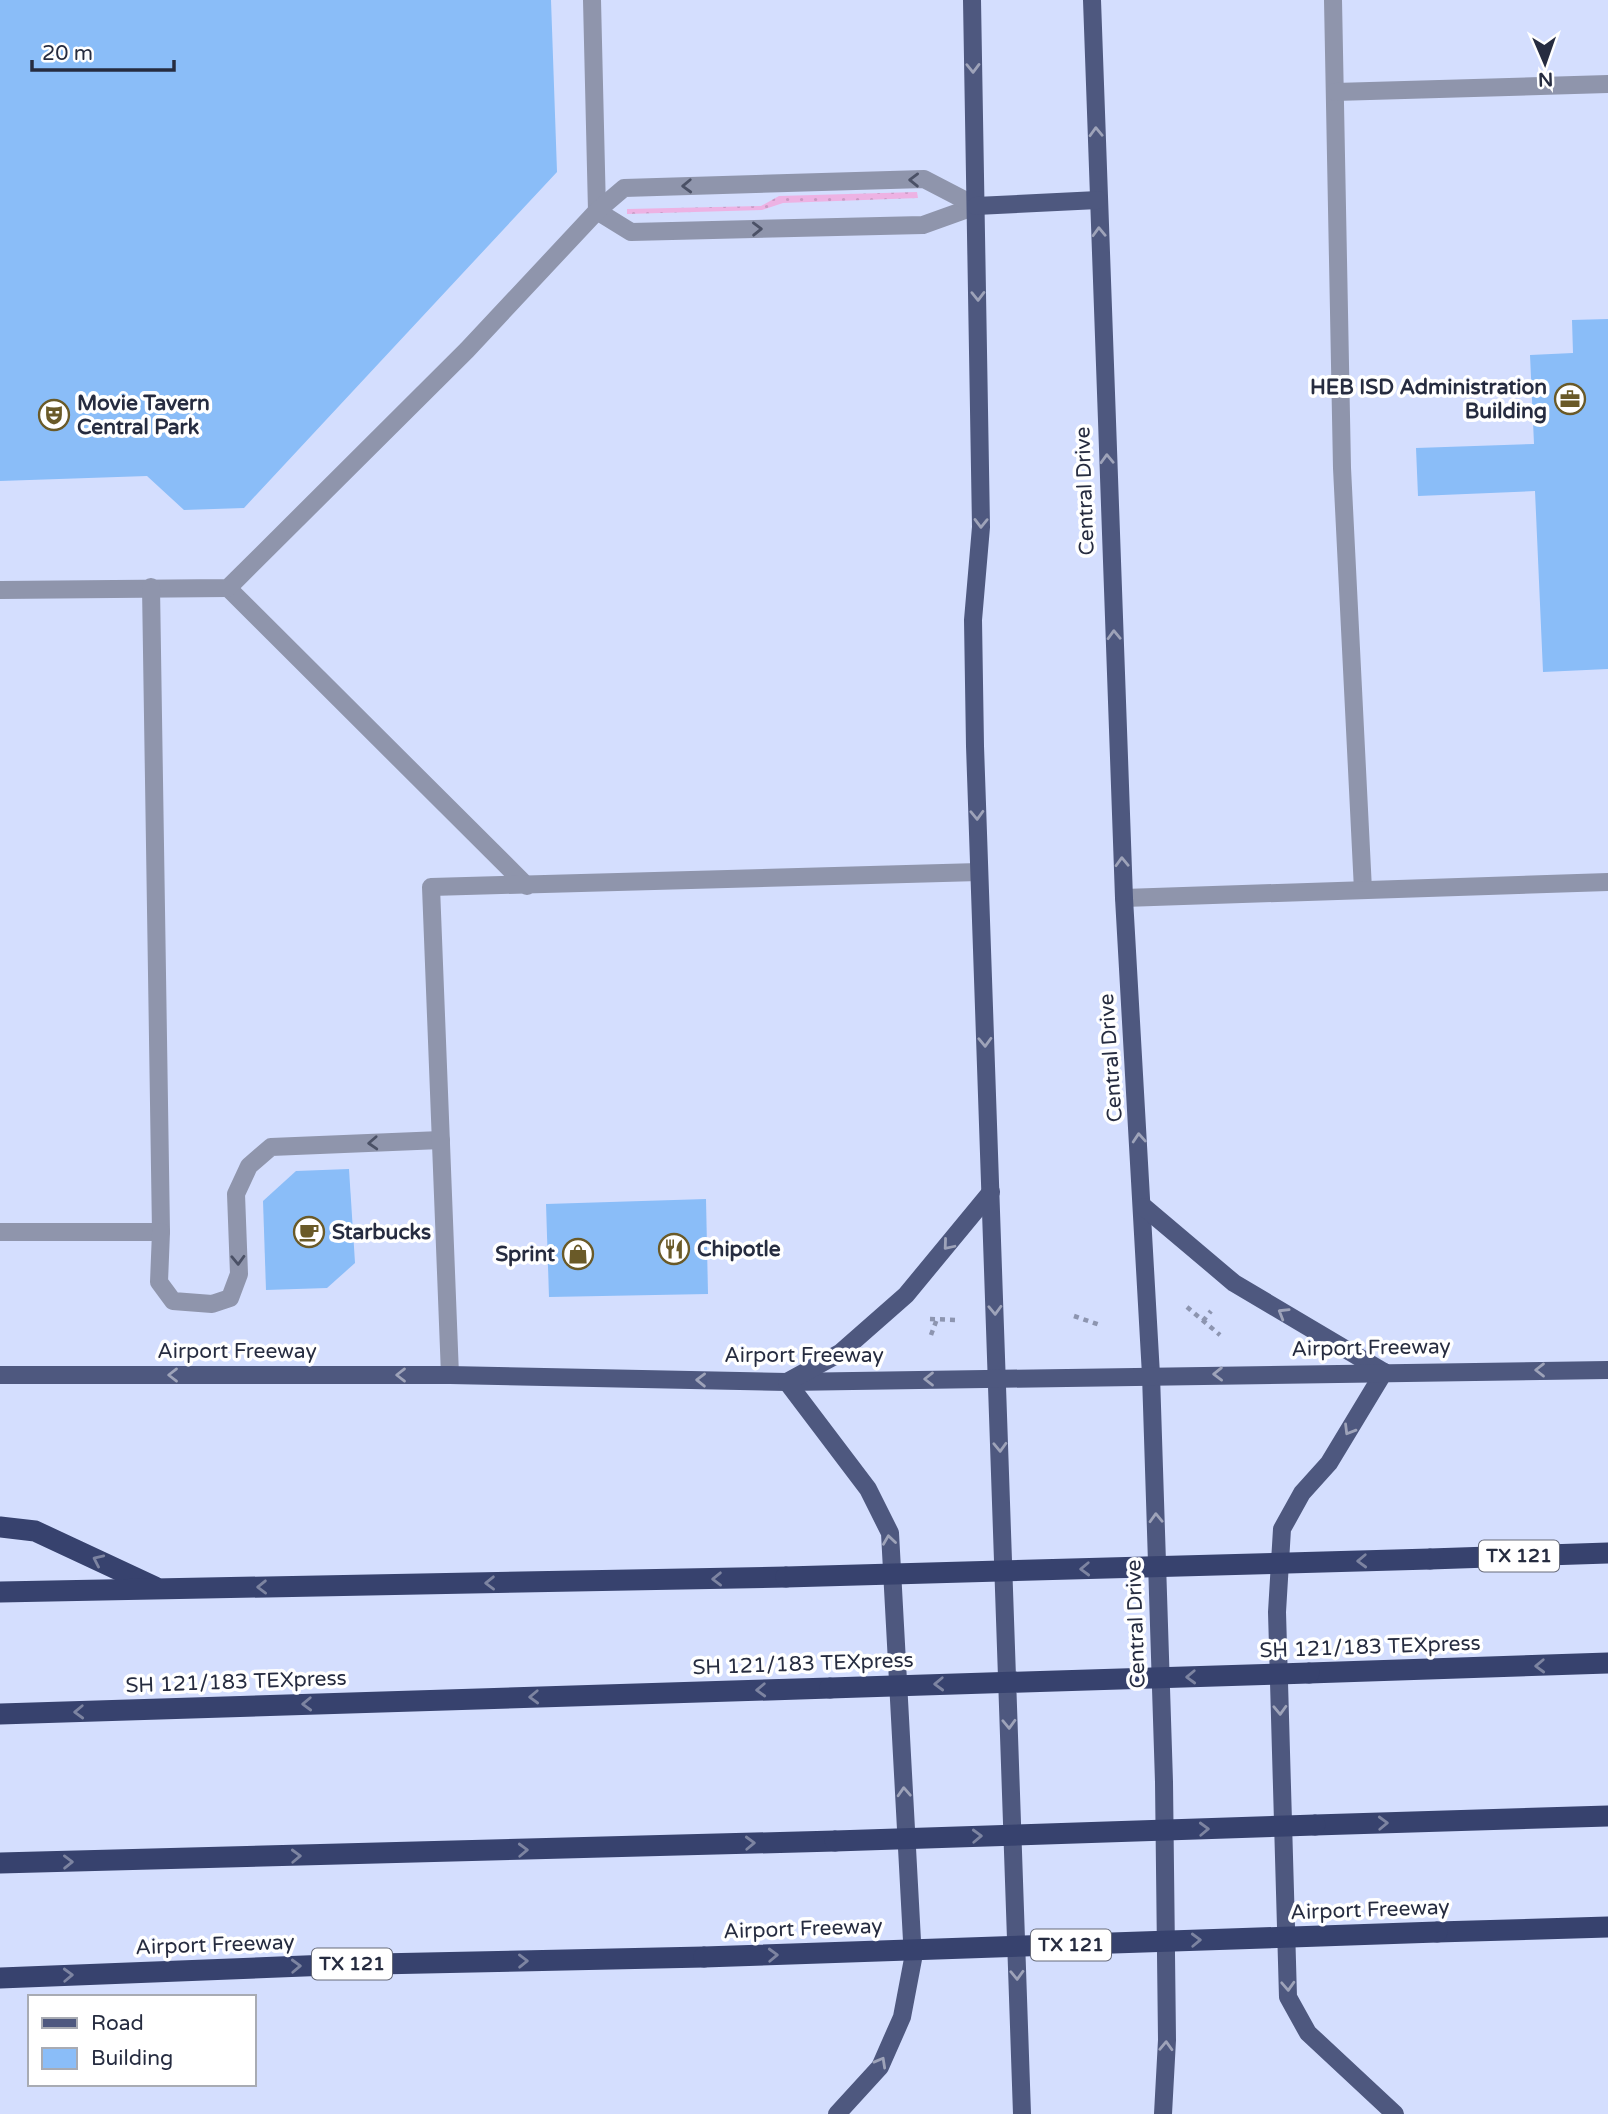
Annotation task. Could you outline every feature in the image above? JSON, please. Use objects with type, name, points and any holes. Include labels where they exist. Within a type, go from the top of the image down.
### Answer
[{"type":"highway","points":[[0,1527],[35,1531],[160,1589]]},
{"type":"highway","name":"TX 121","points":[[0,1592],[786,1577],[1608,1553]]},
{"type":"highway","name":"SH 121/183 TEXpress","points":[[0,1714],[1608,1663]]},
{"type":"highway","points":[[0,1863],[835,1841],[1608,1816]]},
{"type":"highway","name":"Airport Freeway","points":[[0,1978],[329,1965],[704,1957],[1608,1927]]},
{"type":"main road","points":[[972,0],[981,527],[973,620],[979,872],[1022,2114]]},
{"type":"main road","name":"Central Drive","points":[[1091,0],[1124,898],[1144,1207],[1151,1375],[1164,1782],[1167,2040],[1163,2114]]},
{"type":"main road","points":[[976,206],[1098,200]]},
{"type":"main road","points":[[837,2114],[880,2067],[902,2017],[913,1959],[890,1533],[868,1489],[787,1382],[840,1353],[906,1295],[991,1192]]},
{"type":"main road","points":[[1144,1207],[1234,1283],[1384,1372],[1329,1463],[1302,1493],[1282,1529],[1277,1612],[1288,1997],[1308,2033],[1395,2114]]},
{"type":"main road","name":"Airport Freeway","points":[[0,1375],[450,1376],[787,1382],[1608,1370]]},
{"type":"lane","points":[[592,0],[597,211]]},
{"type":"lane","points":[[1333,0],[1342,468],[1363,890]]},
{"type":"lane","points":[[1335,92],[1608,85]]},
{"type":"lane","points":[[228,588],[467,350],[597,211],[624,188],[924,179],[976,206]]},
{"type":"lane","points":[[597,211],[631,232],[923,225],[976,206]]},
{"type":"lane","points":[[151,587],[161,1232],[159,1282],[173,1301],[212,1304],[230,1298],[239,1274],[236,1194],[249,1166],[271,1147],[441,1140]]},
{"type":"lane","points":[[0,590],[228,588],[527,886]]},
{"type":"lane","points":[[450,1376],[431,887],[979,872]]},
{"type":"lane","points":[[1124,898],[1608,882]]},
{"type":"lane","points":[[0,1232],[161,1232]]},
{"type":"path","points":[[1188,1307],[1220,1335]]},
{"type":"path","points":[[1203,1321],[1211,1311]]},
{"type":"path","points":[[1074,1316],[1100,1325]]},
{"type":"path","points":[[928,1319],[957,1320]]},
{"type":"path","points":[[931,1335],[937,1319]]},
{"type":"shaded area","points":[[917,192],[918,198],[783,203],[762,210],[627,214],[627,209],[761,206],[779,196]]},
{"type":"building","points":[[0,0],[551,0],[557,172],[244,508],[184,510],[147,476],[0,481]]},
{"type":"building","name":"HEB ISD Administration Building","points":[[1608,319],[1608,669],[1543,672],[1535,491],[1418,496],[1416,448],[1534,444],[1530,355],[1573,353],[1572,320]]},
{"type":"building","name":"Starbucks","points":[[349,1169],[355,1263],[327,1288],[266,1290],[263,1201],[296,1171]]},
{"type":"building","points":[[706,1199],[708,1294],[549,1297],[546,1204]]},
{"type":"place","name":"HEB ISD Administration Building","points":[[1570,399]]},
{"type":"place","name":"Movie Tavern Central Park","points":[[54,415]]},
{"type":"place","name":"Starbucks","points":[[309,1232]]},
{"type":"place","name":"Chipotle","points":[[674,1249]]},
{"type":"place","name":"Sprint","points":[[578,1254]]}]
